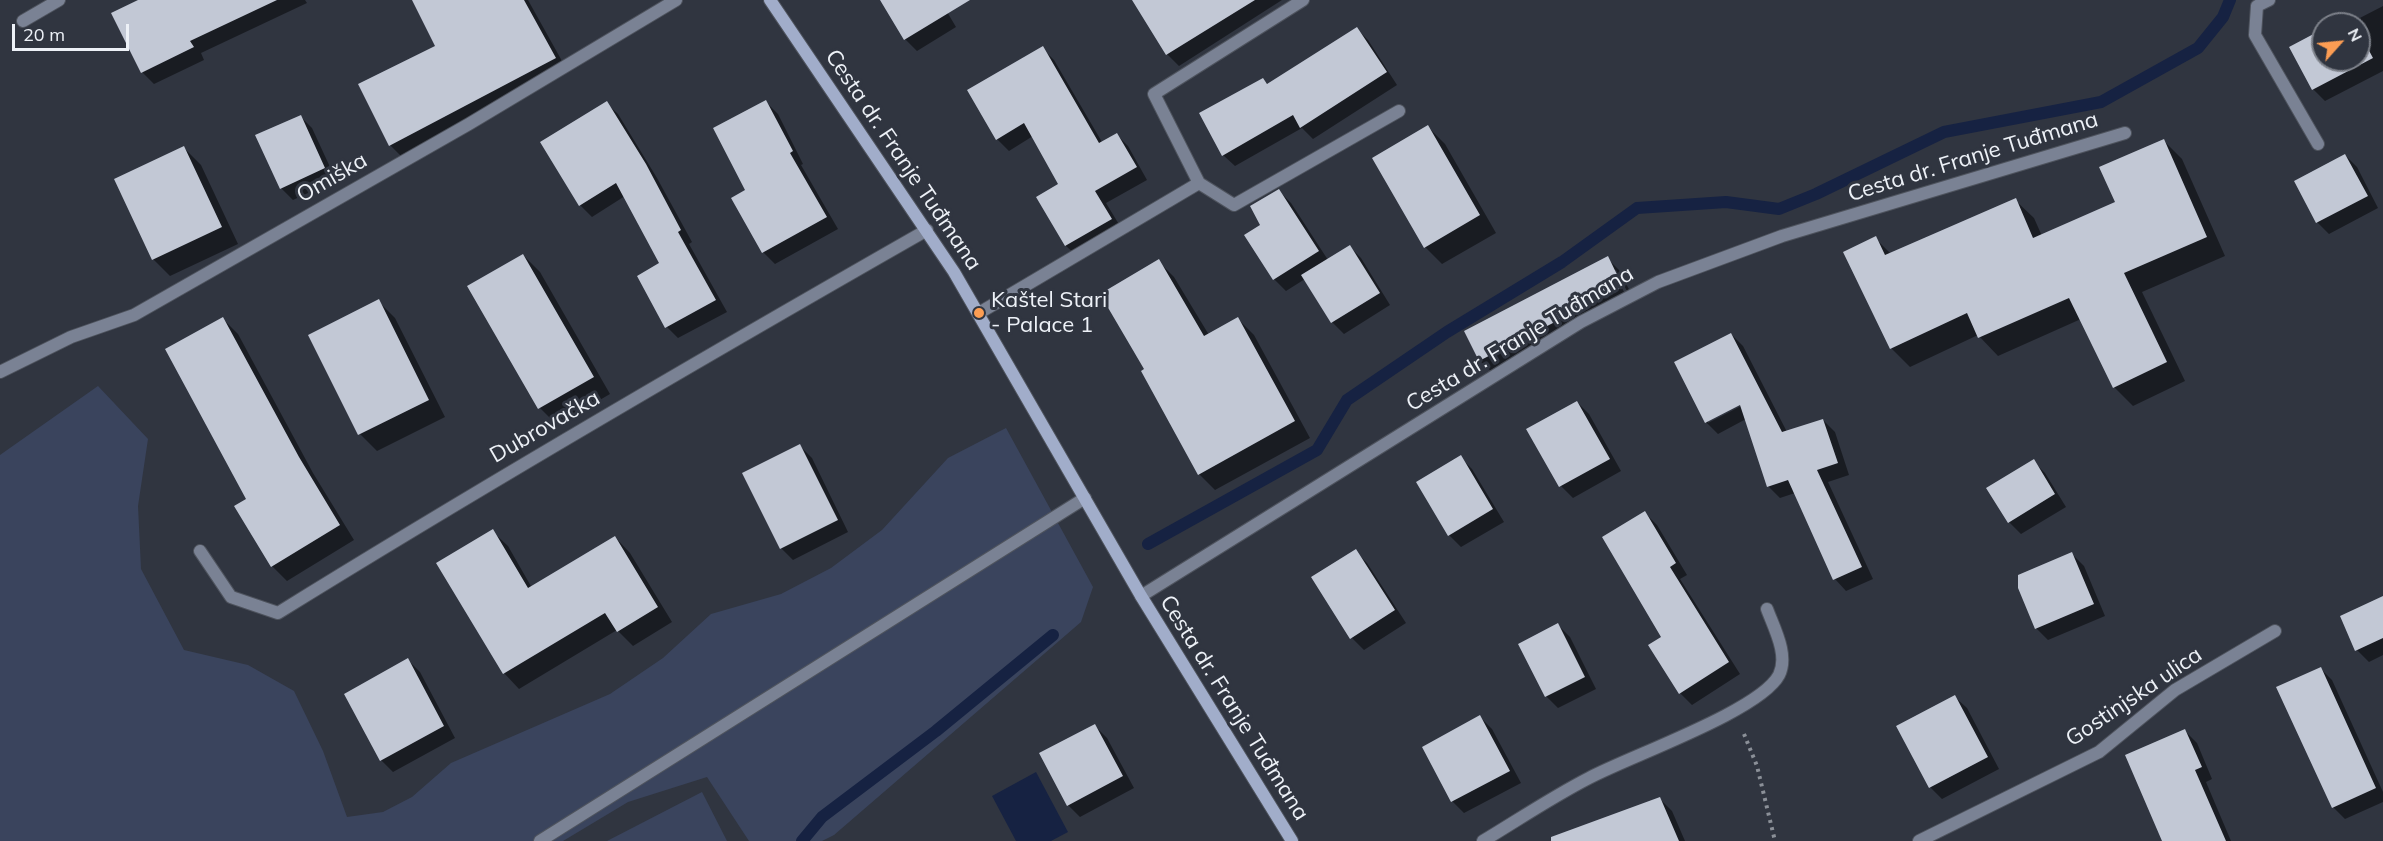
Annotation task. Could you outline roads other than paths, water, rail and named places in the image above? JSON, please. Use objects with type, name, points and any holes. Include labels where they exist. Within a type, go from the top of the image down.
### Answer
[{"type":"main road","name":"Cesta dr. Franje Tuđmana","points":[[770,0],[927,230],[979,313],[1141,596],[1292,841]]},
{"type":"street","points":[[23,21],[58,0]]},
{"type":"street","name":"Omiška","points":[[0,372],[71,337],[134,315],[469,124],[676,0]]},
{"type":"street","points":[[1303,0],[1154,94],[1199,183],[1234,206],[1399,111]]},
{"type":"street","points":[[2269,0],[2257,6],[2255,34],[2318,144]]},
{"type":"street","name":"Cesta dr. Franje Tuđmana","points":[[1141,596],[1581,322],[1658,282],[1782,236],[2125,133]]},
{"type":"street","points":[[979,313],[1199,183]]},
{"type":"street","name":"Dubrovačka","points":[[200,552],[231,597],[278,613],[449,507],[927,230]]},
{"type":"street","points":[[540,841],[1085,498]]},
{"type":"street","points":[[1483,841],[1589,778],[1734,711],[1762,694],[1780,674],[1783,654],[1767,609]]},
{"type":"street","name":"Gostinjska ulica","points":[[1919,841],[2099,752],[2175,690],[2275,631]]},
{"type":"waterway","points":[[1148,544],[1317,450],[1347,400],[1447,332],[1562,262],[1637,208],[1726,202],[1779,209],[1816,194],[1944,132],[2101,102],[2198,48],[2223,17],[2230,0]]},
{"type":"waterway","points":[[802,841],[822,817],[936,731],[1053,635]]},
{"type":"place","name":"Kaštel Stari - Palace 1","points":[[979,313]]}]
